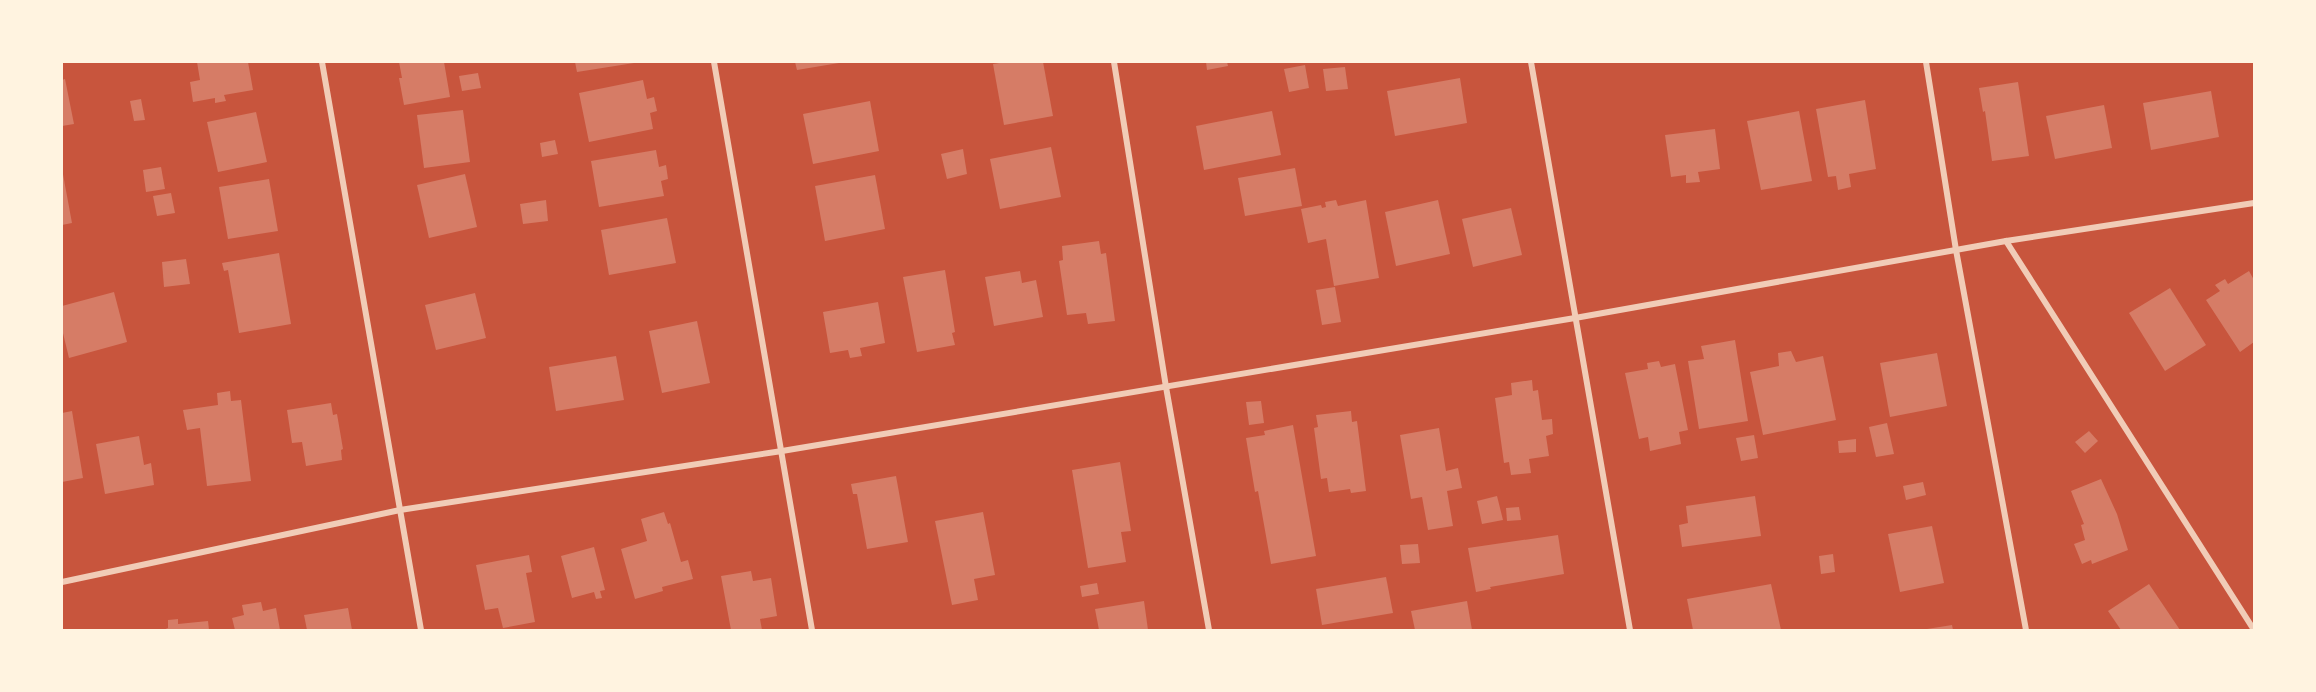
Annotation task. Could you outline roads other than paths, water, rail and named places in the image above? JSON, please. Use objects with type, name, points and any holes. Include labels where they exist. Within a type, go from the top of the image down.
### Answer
[{"type":"street","points":[[321,62],[421,630]]},
{"type":"street","points":[[714,62],[812,630]]},
{"type":"street","points":[[1114,62],[1166,387],[1209,630]]},
{"type":"street","points":[[1531,62],[1630,630]]},
{"type":"street","points":[[1926,62],[1956,250],[2026,630]]},
{"type":"street","points":[[62,582],[400,510],[782,452],[1575,318],[2006,241],[2254,203]]},
{"type":"street","points":[[2006,241],[2254,630]]}]
